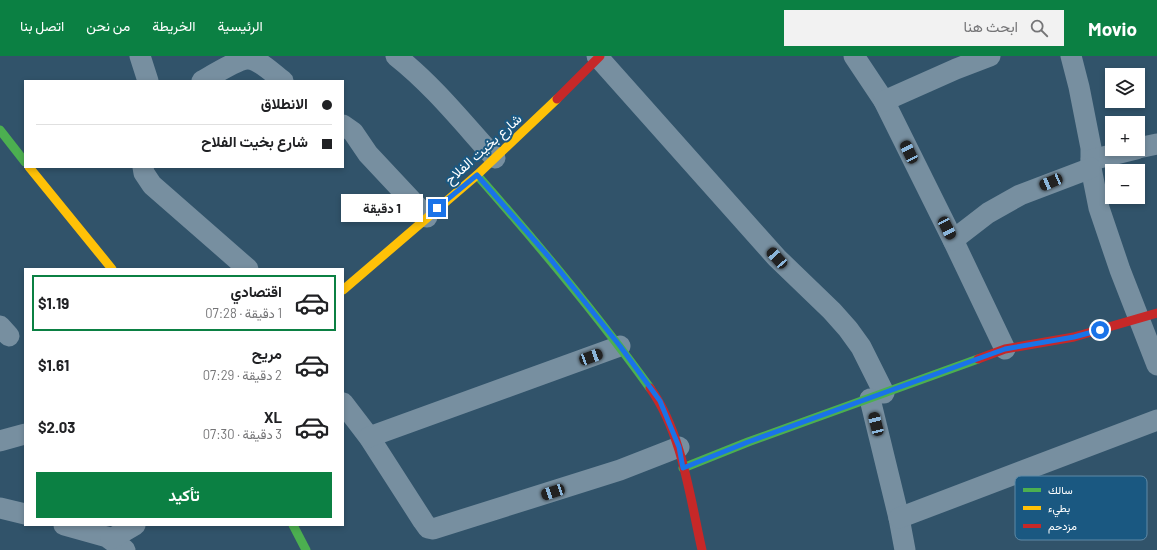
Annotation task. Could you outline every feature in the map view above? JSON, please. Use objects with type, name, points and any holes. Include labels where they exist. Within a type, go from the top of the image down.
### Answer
[{"type":"street","points":[[140,56],[148,80]]},
{"type":"street","points":[[396,56],[438,94],[495,158]]},
{"type":"street","points":[[598,56],[777,258],[832,311],[861,347],[877,396],[905,550]]},
{"type":"street","name":"شارع بخيت الفلاح","points":[[344,289],[427,216],[477,175],[544,112],[598,56]]},
{"type":"street","points":[[854,56],[884,101],[1005,349]]},
{"type":"street","points":[[884,101],[956,69],[990,56]]},
{"type":"street","points":[[1072,56],[1091,148],[1091,164],[1099,208],[1148,316],[1157,365]]},
{"type":"street","points":[[204,80],[239,62],[249,59],[258,62],[282,80]]},
{"type":"street","points":[[344,126],[353,132],[368,154],[427,216]]},
{"type":"street","points":[[0,130],[24,161]]},
{"type":"street","points":[[1145,147],[1157,144]]},
{"type":"street","points":[[953,240],[988,213],[1020,195],[1091,164],[1116,156]]},
{"type":"street","points":[[30,168],[111,268]]},
{"type":"street","points":[[143,168],[144,173],[152,184],[247,268]]},
{"type":"street","points":[[477,175],[548,256],[620,346],[660,401],[679,447],[702,550]]},
{"type":"street","points":[[683,468],[748,442],[1005,349],[1074,337],[1148,316]]},
{"type":"street","points":[[369,437],[620,346]]},
{"type":"street","points":[[344,404],[369,437],[423,521],[428,528],[433,529],[620,470],[679,447]]},
{"type":"street","points":[[899,518],[1157,420]]},
{"type":"street","points":[[0,441],[24,434]]},
{"type":"street","points":[[0,508],[24,514]]},
{"type":"street","points":[[68,526],[107,537],[118,545],[134,526]]},
{"type":"street","points":[[294,526],[306,550]]},
{"type":"traffic: fast","points":[[0,130],[24,161]]},
{"type":"traffic: fast","points":[[477,175],[566,279],[650,388]]},
{"type":"traffic: fast","points":[[683,468],[748,442],[978,359]]},
{"type":"traffic: fast","points":[[294,526],[306,550]]},
{"type":"traffic: slow","points":[[344,289],[477,175],[557,99]]},
{"type":"traffic: slow","points":[[30,168],[111,268]]},
{"type":"traffic: jam","points":[[557,99],[600,56]]},
{"type":"traffic: jam","points":[[978,359],[1005,349],[1074,337],[1157,313]]},
{"type":"traffic: jam","points":[[650,388],[661,405],[670,425],[684,466],[702,550]]},
{"type":"route","points":[[437,208],[477,175],[548,256],[620,346],[660,401],[679,447],[683,468],[748,442],[1005,349],[1074,337],[1100,330]]}]
